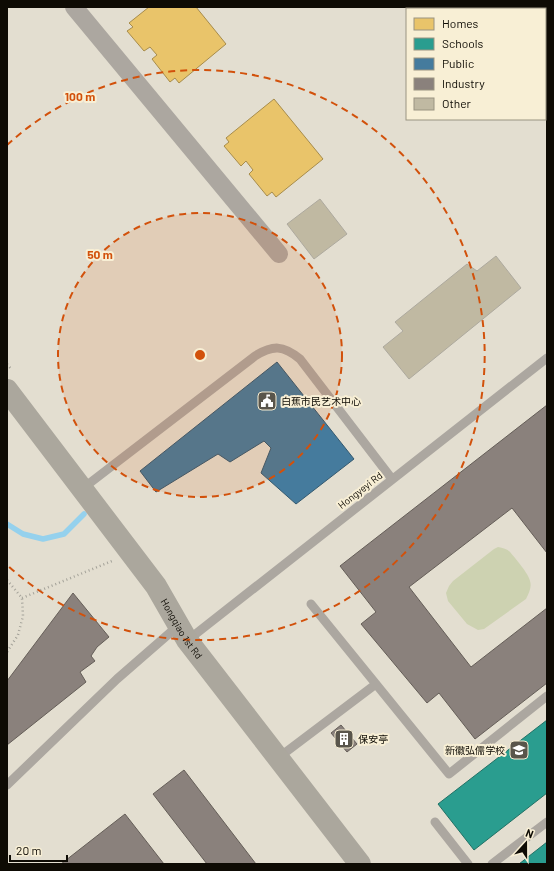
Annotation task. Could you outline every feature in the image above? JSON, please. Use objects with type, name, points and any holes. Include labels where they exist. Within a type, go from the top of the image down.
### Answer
[{"type":"street","points":[[74,7],[279,254]]},
{"type":"street","name":"Hongqiao 1st Rd","points":[[7,390],[156,586],[183,633],[360,864]]},
{"type":"lane","points":[[82,489],[255,356],[264,350],[273,348],[282,348],[291,352],[300,359],[392,479]]},
{"type":"lane","name":"Hongyeyi Rd","points":[[7,785],[117,679],[183,633],[392,479],[547,358]]},
{"type":"lane","points":[[311,604],[449,774],[547,696]]},
{"type":"lane","points":[[278,758],[376,684]]},
{"type":"lane","points":[[435,822],[468,864]]},
{"type":"lane","points":[[492,864],[547,822]]},
{"type":"path","points":[[22,598],[113,560],[128,549]]},
{"type":"path","points":[[7,580],[22,598],[23,616],[18,635],[7,652]]},
{"type":"green space","points":[[498,547],[509,551],[522,566],[529,578],[531,586],[526,599],[484,629],[478,630],[467,624],[448,601],[446,593],[453,581]]},
{"type":"building: Homes","points":[[149,7],[196,7],[226,44],[179,83],[175,78],[170,82],[152,59],[157,55],[150,47],[144,51],[127,31],[133,27],[129,23]]},
{"type":"building: Homes","points":[[274,99],[323,159],[276,197],[272,192],[267,196],[249,174],[253,170],[246,161],[241,166],[224,146],[229,142],[226,138]]},
{"type":"building: Schools","points":[[547,720],[547,793],[474,850],[438,804]]},
{"type":"building: Schools","points":[[547,842],[547,864],[519,864]]},
{"type":"building: Public","name":"白蕉市民艺术中心","points":[[277,362],[354,459],[296,504],[261,473],[271,448],[264,441],[230,462],[218,454],[156,492],[140,471]]},
{"type":"building: Industry","points":[[547,405],[547,553],[512,508],[409,587],[471,667],[547,608],[547,683],[475,739],[439,693],[427,703],[361,624],[376,612],[340,566]]},
{"type":"building: Industry","points":[[73,593],[109,637],[97,647],[91,656],[95,661],[80,672],[86,682],[7,745],[7,681]]},
{"type":"building: Industry","name":"保安亭","points":[[341,725],[357,744],[347,752],[331,733]]},
{"type":"building: Industry","points":[[184,770],[256,864],[207,864],[153,794]]},
{"type":"building: Industry","points":[[125,814],[164,864],[61,864]]},
{"type":"building: Other","points":[[320,199],[347,234],[314,259],[287,224]]},
{"type":"building: Other","points":[[496,256],[521,288],[409,379],[383,347],[403,331],[395,322],[467,264],[477,271]]},
{"type":"waterway","points":[[7,524],[23,534],[43,539],[64,534],[84,514]]},
{"type":"place","name":"白蕉市民艺术中心","points":[[267,401]]},
{"type":"place","name":"保安亭","points":[[344,739]]},
{"type":"place","name":"新徽弘儒学校","points":[[519,750]]}]
